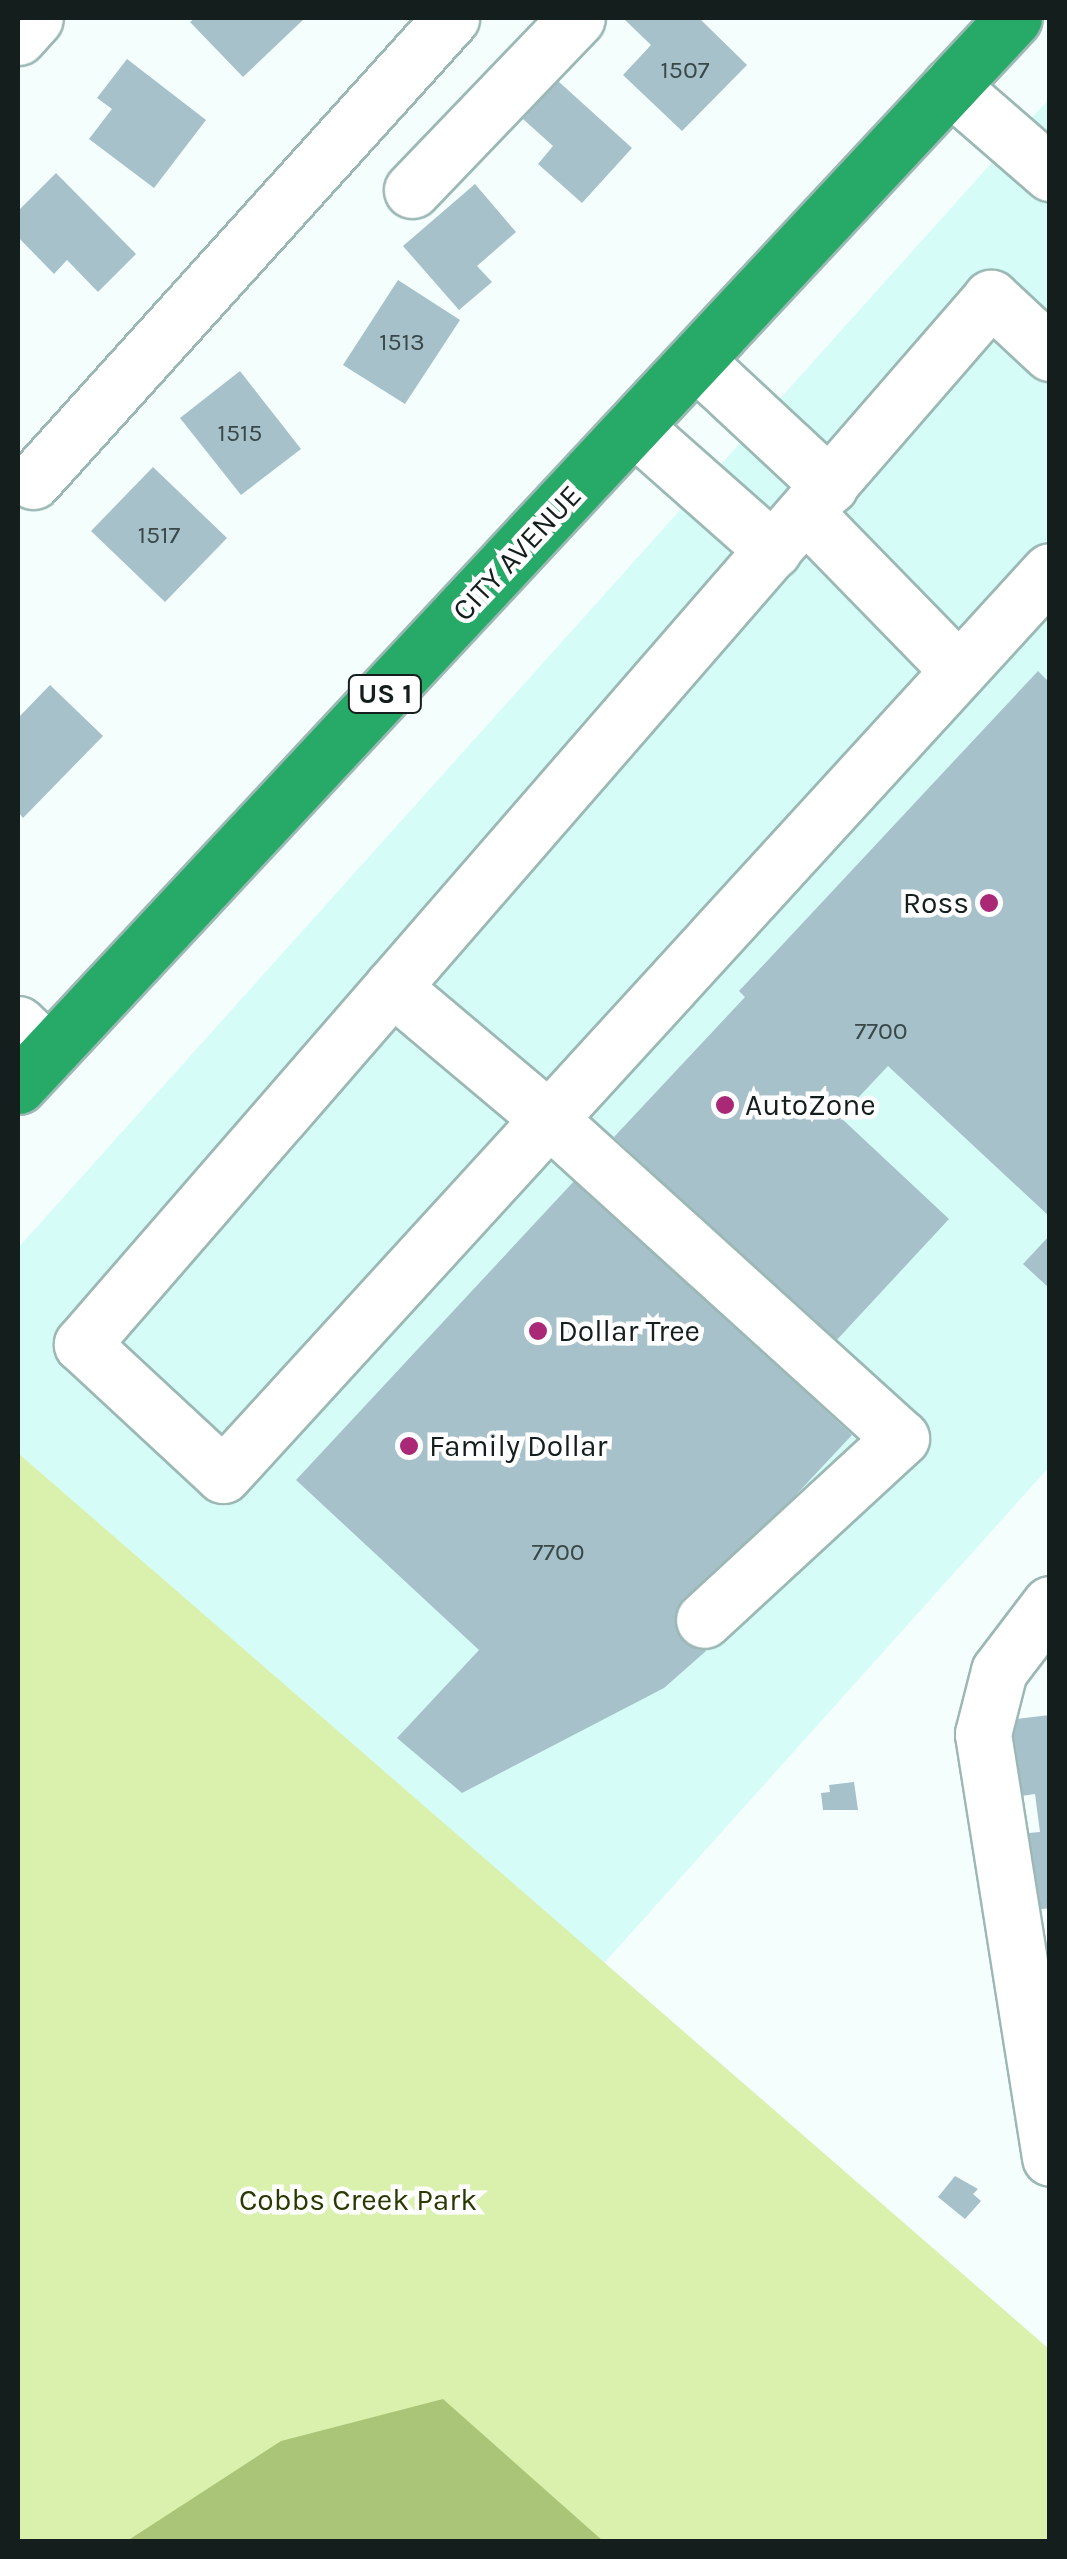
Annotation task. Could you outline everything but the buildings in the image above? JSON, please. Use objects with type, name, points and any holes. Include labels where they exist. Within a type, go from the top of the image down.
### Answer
[{"type":"highway","name":"CITY AVENUE","points":[[28,1054],[634,427],[1014,18]]},
{"type":"street","points":[[18,37],[36,18]]},
{"type":"street","points":[[32,481],[451,18]]},
{"type":"street","points":[[412,190],[577,18]]},
{"type":"street","points":[[950,86],[1050,173]]},
{"type":"street","points":[[1050,352],[991,298],[82,1344],[223,1476],[1050,571]]},
{"type":"street","points":[[696,360],[803,517],[958,670]]},
{"type":"street","points":[[634,427],[803,517]]},
{"type":"street","points":[[392,987],[548,1119],[901,1438],[704,1620]]},
{"type":"street","points":[[1050,1604],[1000,1672],[983,1734],[1050,2158]]},
{"type":"shaded area","points":[[1049,99],[1049,1467],[604,1963],[18,1453],[18,1248]]},
{"type":"green space","name":"Cobbs Creek Park","points":[[18,1453],[1049,2349],[1049,2541],[18,2541]]},
{"type":"green space","points":[[443,2399],[603,2541],[127,2541],[281,2441]]},
{"type":"place","name":"Ross","points":[[989,903]]},
{"type":"place","name":"AutoZone","points":[[725,1105]]},
{"type":"place","name":"Dollar Tree","points":[[538,1331]]},
{"type":"place","name":"Family Dollar","points":[[409,1446]]}]
